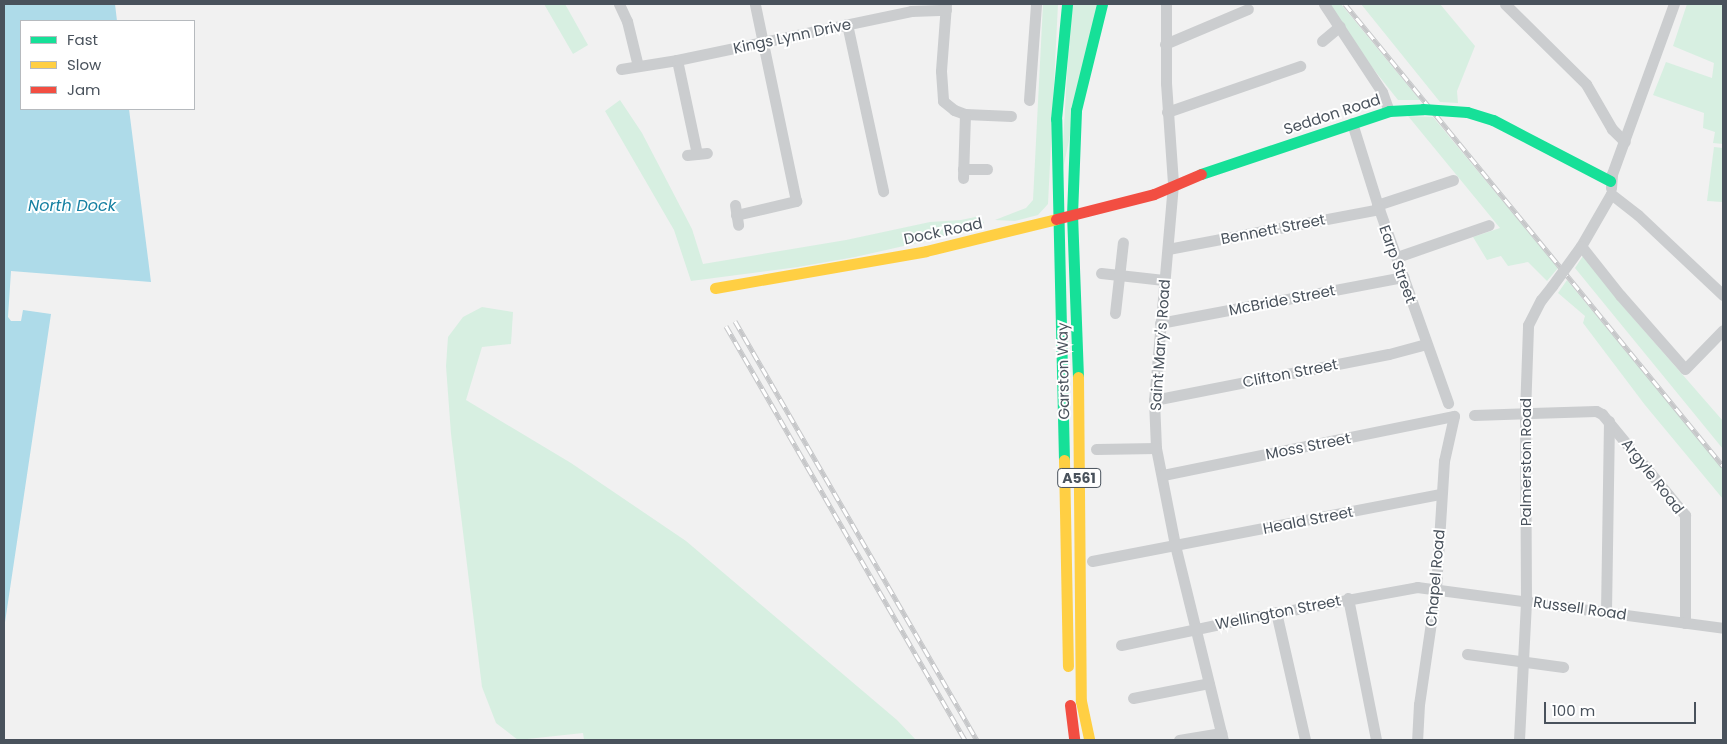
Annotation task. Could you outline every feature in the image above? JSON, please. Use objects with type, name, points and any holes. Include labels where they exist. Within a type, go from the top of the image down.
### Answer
[{"type":"main road","name":"Garston Way","points":[[1067,4],[1061,45],[1056,120],[1056,220],[1062,360],[1069,685],[1074,740]]},
{"type":"main road","name":"Garston Way","points":[[1089,740],[1082,701],[1078,333],[1072,215],[1076,110],[1102,4]]},
{"type":"main road","name":"Seddon Road","points":[[1173,184],[1389,111],[1423,109],[1467,112],[1493,120],[1610,181]]},
{"type":"main road","name":"Dock Road","points":[[715,288],[926,251],[1154,194],[1173,184]]},
{"type":"street","points":[[619,4],[626,21],[638,66]]},
{"type":"street","points":[[736,215],[796,202],[755,4]]},
{"type":"street","points":[[1029,100],[1036,4]]},
{"type":"street","name":"Saint Mary's Road","points":[[1166,4],[1165,44],[1173,184],[1154,400],[1156,448],[1163,475],[1175,545],[1222,737]]},
{"type":"street","points":[[1324,4],[1382,92],[1389,111]]},
{"type":"street","points":[[1505,4],[1586,84],[1612,129],[1625,142]]},
{"type":"street","points":[[1674,4],[1610,181],[1611,194],[1581,246],[1636,315],[1685,369],[1723,330]]},
{"type":"street","points":[[946,7],[941,93],[943,101],[954,110],[965,114],[1011,116]]},
{"type":"street","name":"Kings Lynn Drive","points":[[621,69],[677,60],[911,11],[946,7]]},
{"type":"street","points":[[1165,44],[1248,9]]},
{"type":"street","points":[[847,24],[883,190]]},
{"type":"street","points":[[1322,41],[1340,26]]},
{"type":"street","points":[[677,60],[697,154]]},
{"type":"street","points":[[1168,112],[1300,66]]},
{"type":"street","points":[[965,114],[963,174],[987,169]]},
{"type":"street","name":"Earp Street","points":[[1352,123],[1378,207],[1448,403]]},
{"type":"street","name":"Bennett Street","points":[[1168,249],[1378,207],[1453,180]]},
{"type":"street","points":[[1611,194],[1638,215],[1723,295]]},
{"type":"street","points":[[1397,257],[1489,226]]},
{"type":"street","points":[[1116,313],[1123,242]]},
{"type":"street","name":"Palmerston Road","points":[[1519,740],[1526,600],[1525,413],[1528,325],[1541,300],[1581,246]]},
{"type":"street","points":[[1101,272],[1164,280]]},
{"type":"street","name":"McBride Street","points":[[1160,323],[1404,277]]},
{"type":"street","name":"Clifton Street","points":[[1154,400],[1389,354],[1426,344]]},
{"type":"street","name":"Argyle Road","points":[[1474,415],[1596,411],[1608,421],[1685,515],[1685,623]]},
{"type":"street","name":"Moss Street","points":[[1163,475],[1454,416]]},
{"type":"street","name":"Chapel Road","points":[[1418,740],[1419,704],[1436,588],[1444,461],[1454,416]]},
{"type":"street","points":[[1606,612],[1608,421]]},
{"type":"street","points":[[1096,449],[1156,448]]},
{"type":"street","name":"Heald Street","points":[[1092,561],[1441,494]]},
{"type":"street","name":"Wellington Street","points":[[1121,645],[1348,598],[1404,588],[1436,588]]},
{"type":"street","name":"Russell Road","points":[[1436,588],[1723,628]]},
{"type":"street","points":[[1348,598],[1376,740]]},
{"type":"street","points":[[1276,612],[1305,740]]},
{"type":"street","points":[[1467,654],[1563,667]]},
{"type":"street","points":[[1133,698],[1209,683]]},
{"type":"street","points":[[1179,740],[1222,737]]},
{"type":"green space","points":[[544,4],[565,4],[588,45],[573,54]]},
{"type":"green space","points":[[1043,4],[1058,4],[1048,204],[1038,215],[1015,221],[995,220],[1026,208],[1033,200]]},
{"type":"green space","points":[[1071,4],[1097,4],[1061,179]]},
{"type":"green space","points":[[1330,4],[1341,4],[1420,100],[1398,100],[1371,66]]},
{"type":"green space","points":[[1361,4],[1440,4],[1475,46],[1457,91],[1458,103],[1440,102]]},
{"type":"green space","points":[[1687,4],[1723,4],[1723,144],[1713,143],[1715,132],[1703,128],[1704,113],[1653,95],[1666,62],[1712,78],[1714,63],[1673,46]]},
{"type":"green space","points":[[620,100],[642,133],[692,229],[703,264],[846,240],[930,222],[961,220],[980,216],[984,223],[966,232],[855,257],[798,267],[691,281],[674,230],[605,111]]},
{"type":"green space","points":[[1408,116],[1433,117],[1558,268],[1547,281],[1528,262],[1508,266],[1501,256],[1487,260],[1473,237],[1500,228]]},
{"type":"green space","points":[[1714,147],[1723,148],[1723,202],[1707,201]]},
{"type":"green space","points":[[1583,256],[1620,303],[1723,421],[1723,449],[1575,268]]},
{"type":"green space","points":[[1567,280],[1723,469],[1723,499],[1645,405],[1583,323],[1585,316],[1558,293]]},
{"type":"green space","points":[[482,307],[513,312],[511,344],[482,347],[466,400],[571,463],[686,541],[897,720],[916,740],[584,740],[583,733],[518,740],[496,723],[482,687],[451,434],[446,366],[448,337],[463,317]]},
{"type":"water","name":"North Dock","points":[[4,4],[115,4],[117,20],[20,20],[20,110],[129,110],[151,282],[11,271],[8,317],[11,321],[21,321],[23,310],[51,314],[4,629]]},
{"type":"railway","points":[[1345,4],[1723,466]]},
{"type":"railway","points":[[735,321],[977,740]]},
{"type":"railway","points":[[726,326],[965,740]]},
{"type":"traffic: fast","points":[[1064,460],[1056,119],[1067,4]]},
{"type":"traffic: fast","points":[[1078,377],[1072,215],[1076,110],[1102,4]]},
{"type":"traffic: fast","points":[[1201,174],[1389,111],[1423,109]]},
{"type":"traffic: fast","points":[[1423,109],[1467,112]]},
{"type":"traffic: fast","points":[[1467,112],[1493,120],[1610,181]]},
{"type":"traffic: slow","points":[[715,288],[926,251],[1056,219]]},
{"type":"traffic: slow","points":[[1078,377],[1081,701],[1089,740]]},
{"type":"traffic: slow","points":[[1064,460],[1068,666]]},
{"type":"traffic: jam","points":[[1056,219],[1154,194],[1201,174]]},
{"type":"traffic: jam","points":[[1070,705],[1074,740]]}]
